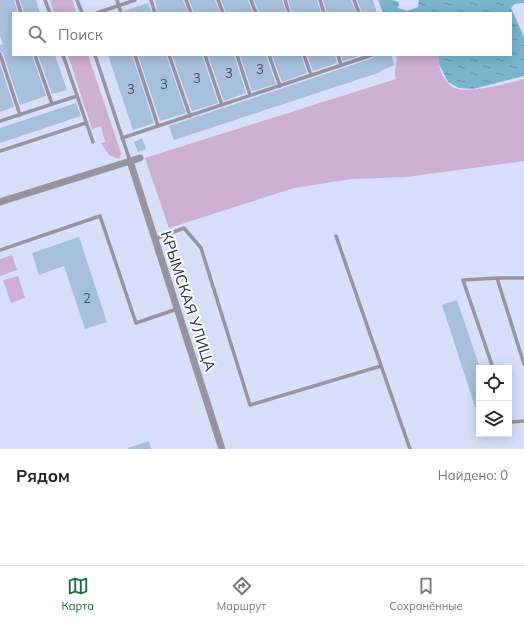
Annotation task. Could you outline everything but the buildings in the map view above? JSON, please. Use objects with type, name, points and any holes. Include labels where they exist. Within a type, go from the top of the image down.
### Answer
[{"type":"street","points":[[0,202],[140,158]]},
{"type":"street","name":"КРЫМСКАЯ УЛИЦА","points":[[130,161],[222,449]]},
{"type":"lane","points":[[17,0],[21,12]]},
{"type":"lane","points":[[45,0],[50,12]]},
{"type":"lane","points":[[77,0],[82,12]]},
{"type":"lane","points":[[117,0],[121,12]]},
{"type":"lane","points":[[99,12],[135,0]]},
{"type":"lane","points":[[151,0],[155,12]]},
{"type":"lane","points":[[186,0],[191,12]]},
{"type":"lane","points":[[218,0],[223,12]]},
{"type":"lane","points":[[251,0],[256,12]]},
{"type":"lane","points":[[285,0],[289,12]]},
{"type":"lane","points":[[320,0],[324,12]]},
{"type":"lane","points":[[354,0],[359,12]]},
{"type":"lane","points":[[0,54],[20,115]]},
{"type":"lane","points":[[35,56],[52,104]]},
{"type":"lane","points":[[63,56],[93,142]]},
{"type":"lane","points":[[95,56],[130,161]]},
{"type":"lane","points":[[135,56],[158,126]]},
{"type":"lane","points":[[169,56],[190,116]]},
{"type":"lane","points":[[205,56],[222,105]]},
{"type":"lane","points":[[237,56],[250,95]]},
{"type":"lane","points":[[269,56],[280,86]]},
{"type":"lane","points":[[304,56],[311,75]]},
{"type":"lane","points":[[338,56],[341,65]]},
{"type":"lane","points":[[122,138],[369,56]]},
{"type":"lane","points":[[0,121],[77,96]]},
{"type":"lane","points":[[0,152],[86,123]]},
{"type":"lane","points":[[0,250],[100,216],[136,323],[177,310]]},
{"type":"lane","points":[[155,239],[184,228],[201,248],[250,405],[381,366]]},
{"type":"lane","points":[[336,236],[410,449]]},
{"type":"lane","points":[[497,278],[524,364]]},
{"type":"lane","points":[[492,365],[463,280],[524,278]]},
{"type":"lane","points":[[512,422],[524,421]]},
{"type":"shaded area","points":[[50,0],[73,0],[76,12],[54,12]]},
{"type":"shaded area","points":[[68,56],[88,56],[121,153],[119,159],[109,155],[101,143],[105,142],[101,126],[92,129]]},
{"type":"shaded area","points":[[396,56],[438,56],[443,76],[451,86],[457,89],[465,90],[486,88],[524,79],[524,161],[406,177],[352,179],[294,188],[169,228],[145,158],[396,79]]},
{"type":"shaded area","points":[[12,255],[17,270],[0,276],[0,259]]},
{"type":"shaded area","points":[[18,276],[25,298],[11,303],[3,280]]},
{"type":"water","points":[[378,0],[392,0],[399,2],[398,8],[407,11],[418,7],[419,0],[524,0],[524,3],[515,4],[511,8],[524,37],[524,76],[473,89],[459,88],[448,82],[439,64],[438,56],[512,56],[512,12],[383,12]]}]
